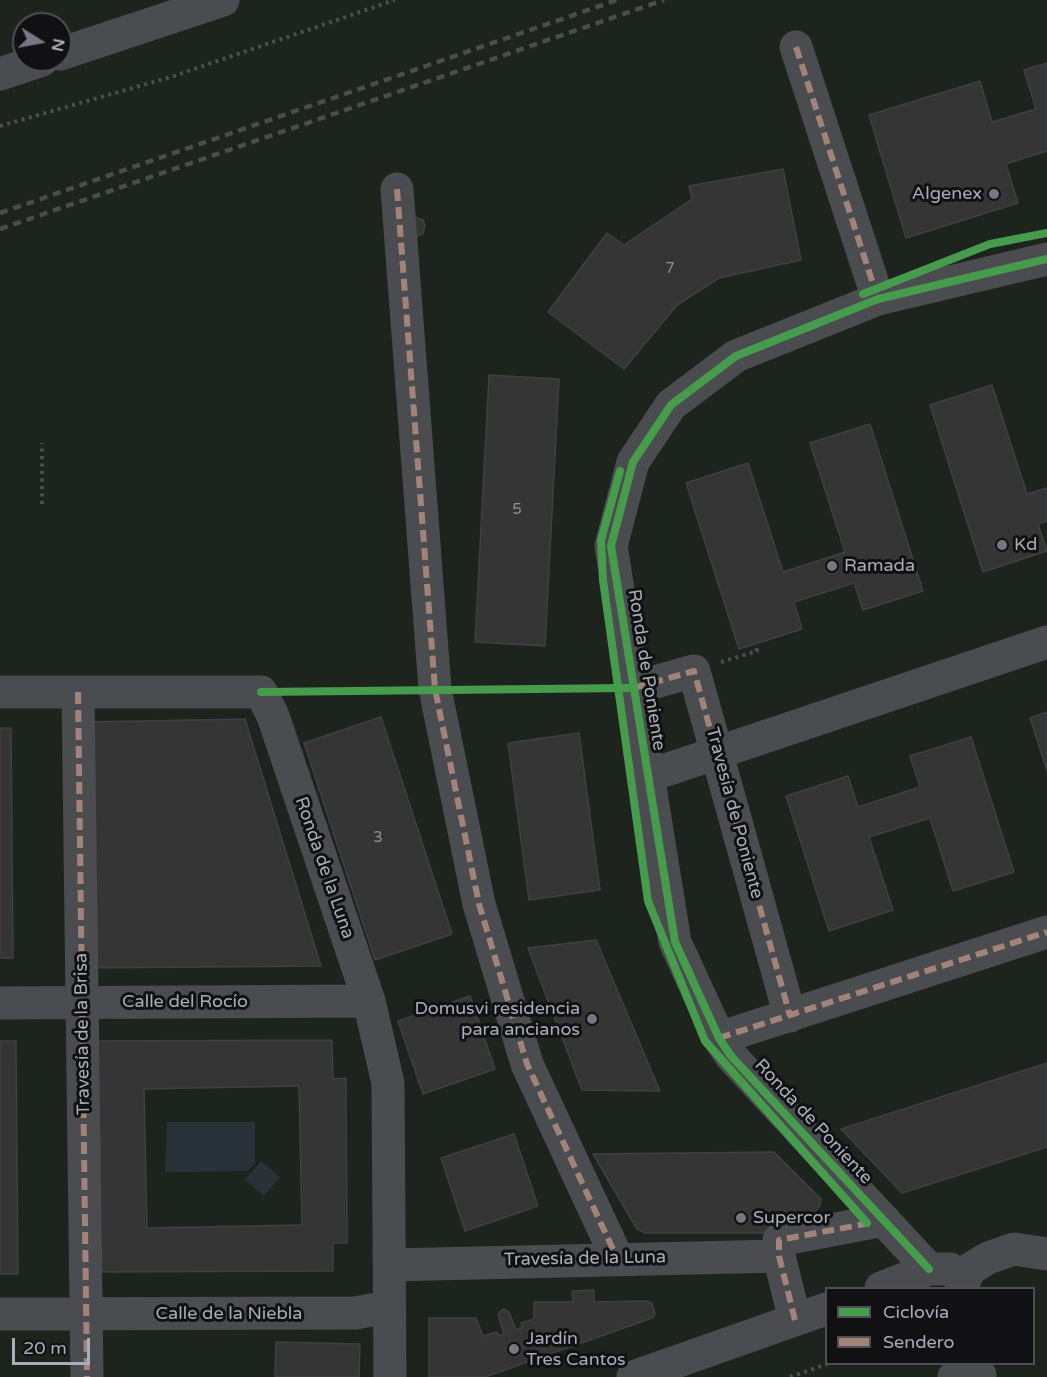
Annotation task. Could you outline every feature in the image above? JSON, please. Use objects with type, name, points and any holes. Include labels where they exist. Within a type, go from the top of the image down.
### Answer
[{"type":"street","points":[[72,48],[140,13],[223,0]]},
{"type":"street","points":[[796,47],[878,299]]},
{"type":"street","points":[[398,189],[435,689],[479,904],[527,1064],[617,1258]]},
{"type":"street","name":"Ronda de Poniente","points":[[930,1269],[731,1056],[719,1038],[675,942],[611,546],[633,462],[671,405],[735,356],[878,299],[1047,259]]},
{"type":"street","name":"Ronda de Poniente","points":[[648,776],[1047,642]]},
{"type":"street","points":[[634,688],[694,671]]},
{"type":"street","name":"Travesía de Poniente","points":[[694,671],[790,1016]]},
{"type":"street","name":"Ronda de la Luna","points":[[0,692],[261,692],[273,716],[369,1001],[388,1083],[390,1265],[388,1307]]},
{"type":"street","name":"Travesía de la Brisa","points":[[78,692],[87,1377]]},
{"type":"street","points":[[719,1038],[1047,932]]},
{"type":"street","name":"Calle del Rocío","points":[[0,1003],[369,1001]]},
{"type":"street","points":[[795,1320],[779,1256],[779,1240],[884,1220]]},
{"type":"street","points":[[884,1287],[930,1269],[965,1279],[988,1258],[1014,1250],[1047,1254]]},
{"type":"street","name":"Travesía de la Luna","points":[[390,1265],[779,1256]]},
{"type":"street","points":[[388,1307],[390,1377]]},
{"type":"street","name":"Calle de la Niebla","points":[[0,1314],[355,1313],[388,1307]]},
{"type":"street","points":[[633,1377],[825,1309]]},
{"type":"path","points":[[0,126],[171,76],[395,0]]},
{"type":"path","points":[[42,443],[42,504]]},
{"type":"path","points":[[694,671],[757,651],[755,644]]},
{"type":"path","points":[[790,1377],[825,1365]]},
{"type":"shaded area","points":[[0,0],[1047,0],[1047,1377],[0,1377]]},
{"type":"shaded area","points":[[167,1122],[255,1122],[255,1164],[247,1171],[165,1172]]},
{"type":"shaded area","points":[[261,1161],[280,1177],[264,1196],[245,1180]]},
{"type":"building","points":[[1047,63],[1047,151],[1006,164],[1018,203],[906,238],[869,115],[980,81],[992,122],[1036,109],[1024,70]]},
{"type":"building","points":[[783,169],[801,260],[719,278],[677,305],[624,369],[548,312],[607,233],[624,245],[692,199],[689,186]]},
{"type":"building","points":[[413,216],[423,220],[425,226],[423,233],[414,238]]},
{"type":"building","points":[[489,375],[559,379],[545,646],[475,642]]},
{"type":"building","points":[[992,385],[1027,494],[1047,488],[1047,521],[1038,524],[1047,551],[983,572],[930,405]]},
{"type":"building","points":[[870,424],[923,591],[863,610],[854,583],[794,602],[802,629],[739,649],[686,483],[748,463],[783,572],[845,552],[810,443]]},
{"type":"building","points":[[1047,712],[1047,771],[1030,718]]},
{"type":"building","points":[[381,717],[452,934],[375,960],[304,743]]},
{"type":"building","points":[[245,719],[321,966],[88,968],[86,722]]},
{"type":"building","points":[[0,728],[11,728],[13,958],[0,958]]},
{"type":"building","points":[[579,733],[600,890],[529,900],[508,743]]},
{"type":"building","points":[[971,737],[1014,872],[953,891],[930,818],[869,837],[893,910],[829,931],[786,796],[848,776],[858,807],[920,787],[910,756]]},
{"type":"building","name":"Domusvi residencia para ancianos","points":[[596,940],[660,1091],[582,1090],[528,948]]},
{"type":"building","points":[[470,996],[495,1069],[423,1094],[398,1021]]},
{"type":"building","points":[[332,1040],[333,1079],[346,1078],[347,1243],[333,1243],[333,1271],[96,1272],[95,1041]],"holes":[[[299,1086],[302,1225],[147,1228],[144,1089]]]},
{"type":"building","points":[[0,1041],[16,1041],[18,1274],[0,1274]]},
{"type":"building","points":[[1047,1063],[1047,1147],[902,1193],[841,1129]]},
{"type":"building","points":[[514,1134],[538,1206],[465,1231],[441,1158]]},
{"type":"building","points":[[774,1152],[821,1199],[820,1205],[810,1219],[773,1233],[645,1233],[637,1229],[593,1154]]},
{"type":"building","points":[[594,1290],[594,1302],[646,1301],[652,1303],[655,1314],[652,1318],[485,1377],[429,1377],[429,1318],[476,1318],[483,1336],[497,1332],[499,1336],[504,1334],[498,1314],[503,1309],[509,1312],[516,1330],[522,1328],[521,1323],[534,1319],[534,1302],[573,1302],[572,1291]]},
{"type":"building","points":[[276,1342],[360,1344],[359,1377],[275,1377]]},
{"type":"railway","points":[[0,213],[617,0]]},
{"type":"railway","points":[[0,229],[664,0]]},
{"type":"marked path","points":[[796,47],[876,293]]},
{"type":"marked path","points":[[397,189],[435,689],[479,904],[527,1064],[617,1258]]},
{"type":"marked path","points":[[634,688],[694,671],[790,1016]]},
{"type":"marked path","points":[[78,692],[87,1377]]},
{"type":"marked path","points":[[719,1038],[1047,932]]},
{"type":"marked path","points":[[795,1320],[779,1256],[779,1240],[870,1223]]},
{"type":"cycle path","points":[[863,294],[990,244],[1047,233]]},
{"type":"cycle path","points":[[929,1269],[731,1056],[719,1038],[675,942],[611,546],[633,462],[671,405],[736,356],[878,299],[1047,259]]},
{"type":"cycle path","points":[[620,471],[601,540],[603,580],[648,901],[705,1041],[867,1223]]},
{"type":"cycle path","points":[[261,692],[627,688]]},
{"type":"place","name":"Algenex","points":[[994,194]]},
{"type":"place","name":"Kd","points":[[1002,545]]},
{"type":"place","name":"Ramada","points":[[832,566]]},
{"type":"place","name":"Domusvi residencia para ancianos","points":[[592,1019]]},
{"type":"place","name":"Supercor","points":[[741,1218]]},
{"type":"place","name":"Jardín Tres Cantos","points":[[514,1349]]}]
